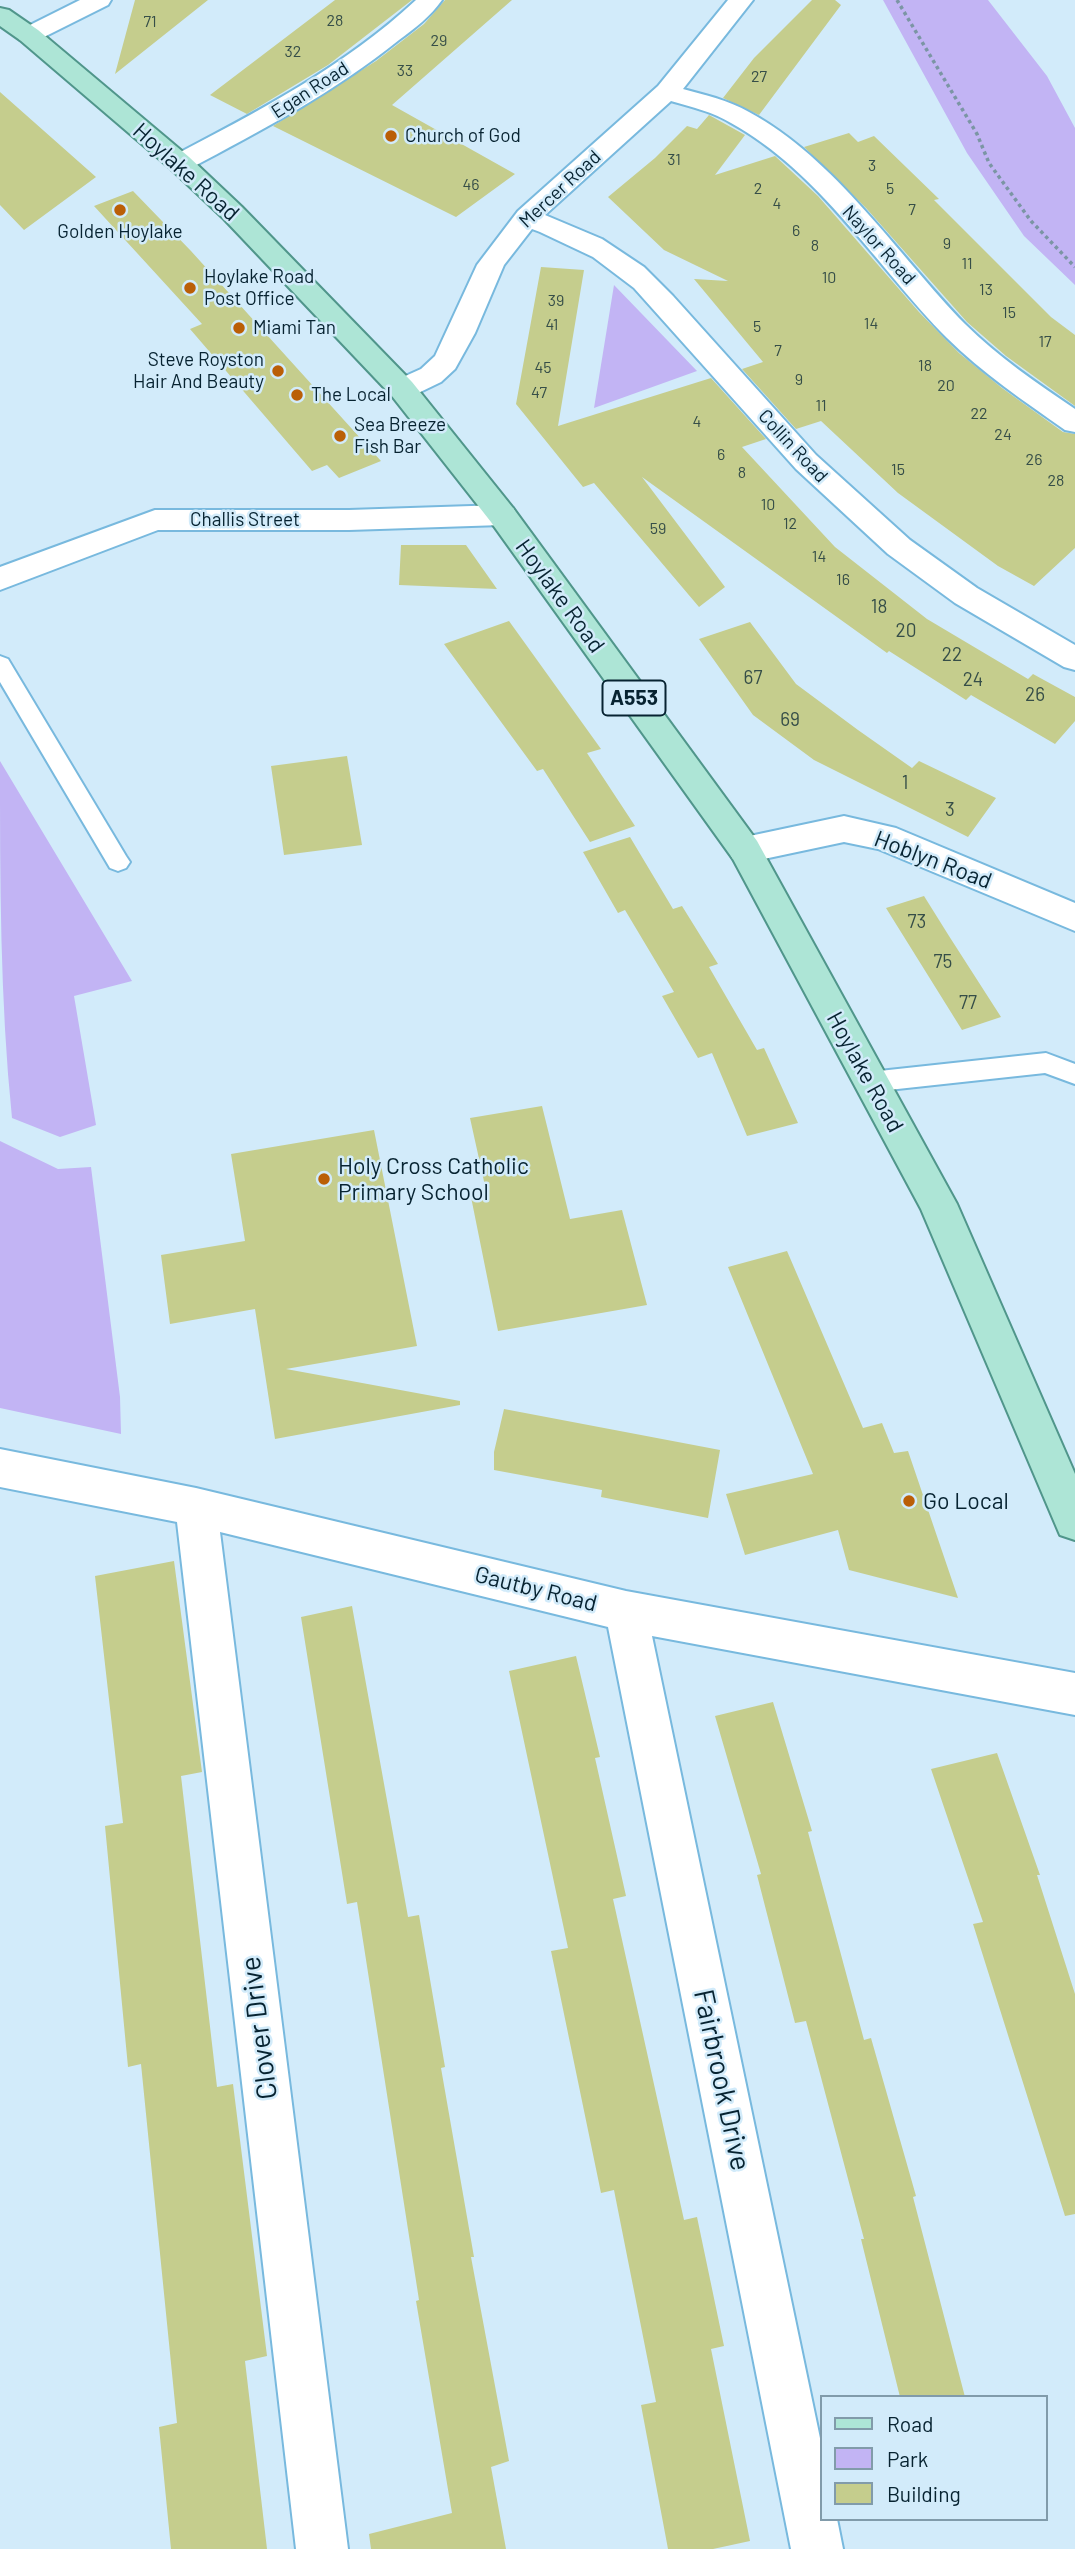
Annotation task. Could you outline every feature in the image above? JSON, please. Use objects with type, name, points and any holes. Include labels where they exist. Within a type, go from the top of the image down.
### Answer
[{"type":"main road","name":"Hoylake Road","points":[[0,15],[29,35],[180,163],[233,213],[402,389],[502,515],[745,850],[938,1205],[1075,1521]]},
{"type":"street","points":[[29,35],[99,0]]},
{"type":"street","name":"Egan Road","points":[[180,163],[263,120],[318,86],[363,56],[430,0]]},
{"type":"street","name":"Mercer Road","points":[[402,389],[435,373],[450,356],[480,284],[498,253],[527,217],[667,92],[708,45],[741,0]]},
{"type":"street","name":"Naylor Road","points":[[667,92],[710,104],[750,123],[805,167],[854,215],[958,333],[1022,387],[1075,423]]},
{"type":"street","name":"Collin Road","points":[[527,217],[615,258],[664,303],[805,461],[856,512],[927,570],[1015,629],[1075,659]]},
{"type":"street","name":"Challis Street","points":[[0,579],[155,520],[349,520],[502,515]]},
{"type":"street","name":"Hoblyn Road","points":[[745,850],[844,829],[884,837],[1075,918]]},
{"type":"street","name":"Gautby Road","points":[[0,1468],[195,1507],[626,1611],[1075,1694]]},
{"type":"street","name":"Clover Drive","points":[[195,1507],[322,2549]]},
{"type":"street","name":"Fairbrook Drive","points":[[626,1611],[817,2549]]},
{"type":"lane","points":[[0,664],[118,862]]},
{"type":"lane","points":[[870,1082],[1046,1063],[1075,1074]]},
{"type":"path","points":[[897,0],[977,134],[989,163],[1031,221],[1075,267]]},
{"type":"green space","points":[[883,0],[988,0],[1047,76],[1075,128],[1075,285],[1024,236],[967,153]]},
{"type":"green space","points":[[614,285],[697,371],[594,408]]},
{"type":"green space","points":[[0,761],[132,981],[74,996],[96,1125],[60,1137],[12,1118],[3,985]]},
{"type":"green space","points":[[0,1141],[58,1169],[91,1167],[120,1397],[121,1434],[0,1408]]},
{"type":"building","points":[[135,0],[208,0],[115,74]]},
{"type":"building","points":[[335,0],[412,0],[328,65],[247,114],[210,95]]},
{"type":"building","points":[[445,0],[512,0],[392,105],[515,174],[456,217],[273,126],[376,61],[424,24]]},
{"type":"building","points":[[812,0],[835,0],[841,5],[759,115],[723,98],[754,58]]},
{"type":"building","points":[[0,92],[96,177],[24,230],[0,205]]},
{"type":"building","points":[[709,115],[745,135],[715,175],[775,156],[818,196],[919,312],[959,353],[1063,432],[1075,434],[1075,548],[1034,586],[998,566],[898,493],[821,421],[796,429],[742,369],[763,362],[694,279],[728,281],[664,250],[608,197],[655,158],[687,126],[697,129]]},
{"type":"building","points":[[849,133],[858,142],[874,136],[939,199],[934,200],[1051,317],[1075,335],[1075,406],[1006,356],[967,322],[866,208],[804,147]]},
{"type":"building","points":[[133,191],[191,251],[381,461],[339,478],[327,465],[312,471],[190,329],[202,324],[94,206]]},
{"type":"building","points":[[541,267],[584,270],[558,426],[711,378],[766,439],[742,447],[835,547],[927,619],[1028,679],[1033,674],[1075,697],[1075,721],[1055,744],[971,695],[966,700],[889,651],[887,653],[642,477],[725,587],[699,607],[594,483],[583,487],[516,404]]},
{"type":"building","points":[[401,545],[466,545],[497,589],[399,585]]},
{"type":"building","points":[[509,621],[601,749],[587,753],[635,826],[590,842],[543,769],[537,771],[444,644]]},
{"type":"building","points":[[750,622],[796,684],[858,730],[912,768],[919,761],[996,798],[968,837],[814,760],[753,715],[699,639]]},
{"type":"building","points":[[347,756],[362,845],[284,855],[271,766]]},
{"type":"building","points":[[630,837],[673,909],[682,906],[718,964],[709,967],[757,1050],[764,1048],[798,1123],[747,1136],[712,1053],[698,1058],[662,996],[674,992],[625,910],[618,913],[583,852]]},
{"type":"building","points":[[924,896],[1001,1017],[962,1030],[886,908]]},
{"type":"building","points":[[542,1106],[570,1219],[622,1210],[647,1305],[498,1331],[471,1197],[487,1195],[470,1118]]},
{"type":"building","points":[[374,1130],[417,1346],[286,1369],[460,1401],[460,1405],[275,1439],[255,1309],[170,1324],[161,1255],[245,1241],[231,1154]]},
{"type":"building","points":[[787,1251],[863,1428],[882,1423],[894,1453],[908,1451],[958,1598],[849,1570],[838,1530],[745,1555],[726,1494],[813,1474],[728,1267]]},
{"type":"building","points":[[504,1409],[720,1450],[708,1518],[601,1497],[602,1490],[494,1470],[494,1452]]},
{"type":"building","points":[[174,1561],[202,1772],[181,1776],[217,2087],[233,2084],[267,2356],[245,2361],[267,2549],[171,2549],[159,2427],[177,2423],[141,2064],[128,2067],[105,1826],[123,1823],[95,1576]]},
{"type":"building","points":[[352,1606],[408,1917],[419,1915],[445,2067],[441,2068],[474,2257],[471,2257],[509,2461],[491,2467],[506,2549],[371,2549],[369,2534],[452,2513],[416,2301],[419,2300],[357,1902],[347,1904],[301,1617]]},
{"type":"building","points":[[576,1656],[600,1757],[595,1758],[626,1896],[613,1899],[684,2220],[697,2217],[724,2346],[711,2349],[750,2541],[713,2549],[668,2549],[641,2405],[656,2402],[614,2190],[601,2193],[551,1951],[568,1948],[509,1671]]},
{"type":"building","points":[[773,1702],[812,1831],[808,1832],[864,2040],[871,2038],[916,2196],[913,2197],[964,2395],[900,2395],[861,2239],[864,2239],[806,2021],[795,2023],[757,1875],[761,1874],[715,1716]]},
{"type":"building","points":[[997,1753],[1040,1875],[1037,1875],[1075,1994],[1075,2214],[1065,2216],[973,1924],[983,1922],[931,1769]]},
{"type":"place","name":"Church of God","points":[[391,136]]},
{"type":"place","name":"Golden Hoylake","points":[[120,210]]},
{"type":"place","name":"Hoylake Road Post Office","points":[[190,288]]},
{"type":"place","name":"Miami Tan","points":[[239,328]]},
{"type":"place","name":"Steve Royston Hair And Beauty","points":[[278,371]]},
{"type":"place","name":"The Local","points":[[297,395]]},
{"type":"place","name":"Sea Breeze Fish Bar","points":[[340,436]]},
{"type":"place","name":"Holy Cross Catholic Primary School","points":[[324,1179]]},
{"type":"place","name":"Go Local","points":[[909,1501]]}]
